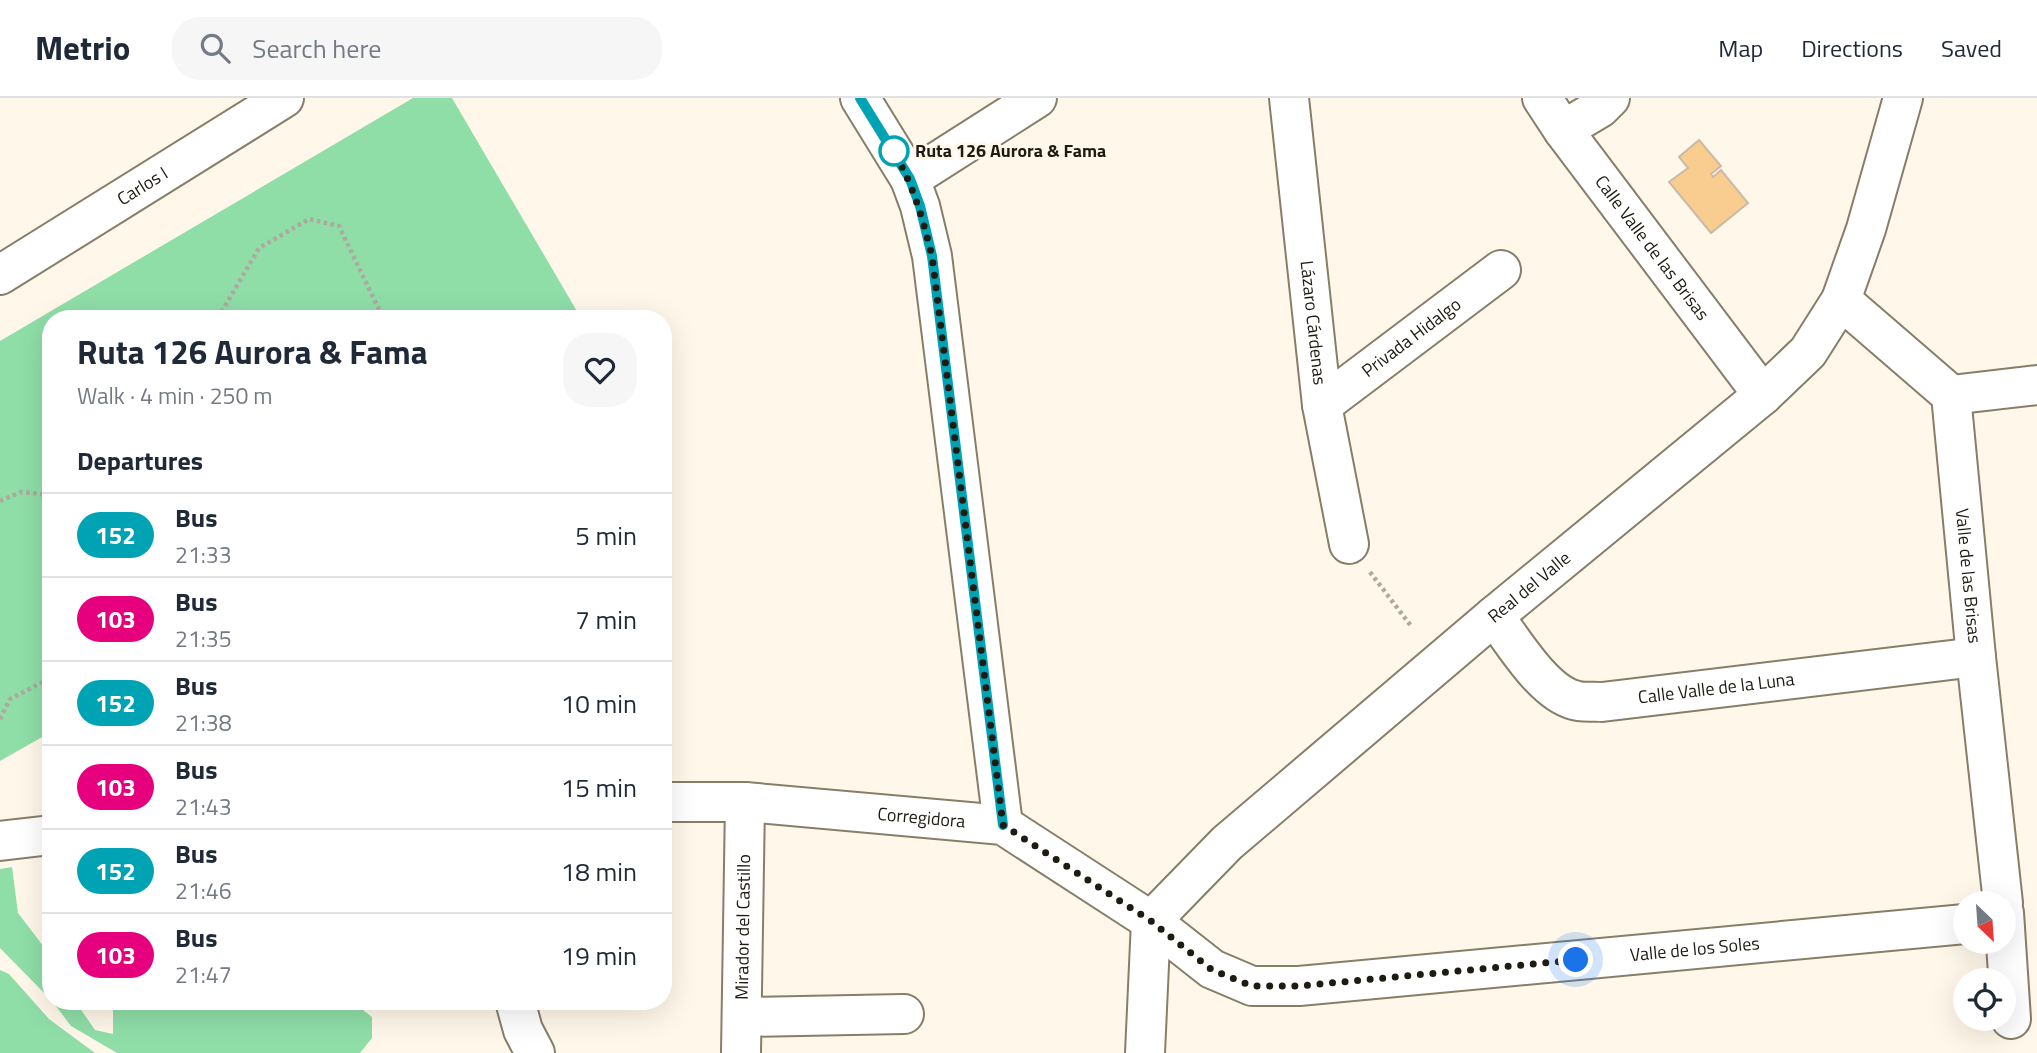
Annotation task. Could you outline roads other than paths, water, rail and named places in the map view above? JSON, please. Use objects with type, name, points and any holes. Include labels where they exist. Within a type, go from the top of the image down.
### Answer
[{"type":"street","name":"Carlos I","points":[[0,275],[284,98]]},
{"type":"street","points":[[860,98],[910,179],[920,206],[932,256],[1003,825]]},
{"type":"street","points":[[910,179],[1037,98]]},
{"type":"street","name":"Lázaro Cárdenas","points":[[1289,98],[1322,405],[1349,544]]},
{"type":"street","name":"Calle Valle de las Brisas","points":[[1542,98],[1563,130],[1763,395]]},
{"type":"street","points":[[1563,130],[1600,108],[1610,98]]},
{"type":"street","name":"Real del Valle","points":[[1151,921],[1227,843],[1494,616],[1763,395],[1808,352],[1841,300],[1867,229],[1903,98]]},
{"type":"street","name":"Privada Hidalgo","points":[[1322,405],[1501,270]]},
{"type":"street","points":[[1841,300],[1951,395],[2037,386]]},
{"type":"street","name":"Valle de las Brisas","points":[[1951,395],[2002,891]]},
{"type":"street","name":"Calle Valle de la Luna","points":[[1494,616],[1538,673],[1555,690],[1574,701],[1602,702],[1976,657]]},
{"type":"street","name":"Corregidora","points":[[672,802],[745,802],[1003,825],[1151,921]]},
{"type":"street","name":"Mirador del Castillo","points":[[741,1035],[745,802]]},
{"type":"street","points":[[0,841],[42,836]]},
{"type":"street","points":[[2016,920],[2037,917]]},
{"type":"street","points":[[1145,1053],[1151,921]]},
{"type":"street","name":"Valle de los Soles","points":[[1151,921],[1212,970],[1252,986],[1287,986],[1953,925]]},
{"type":"street","points":[[517,1010],[523,1031],[535,1053]]},
{"type":"street","points":[[741,1035],[904,1014]]},
{"type":"place","name":"Ruta 126 Aurora & Fama","points":[[894,151]]}]
